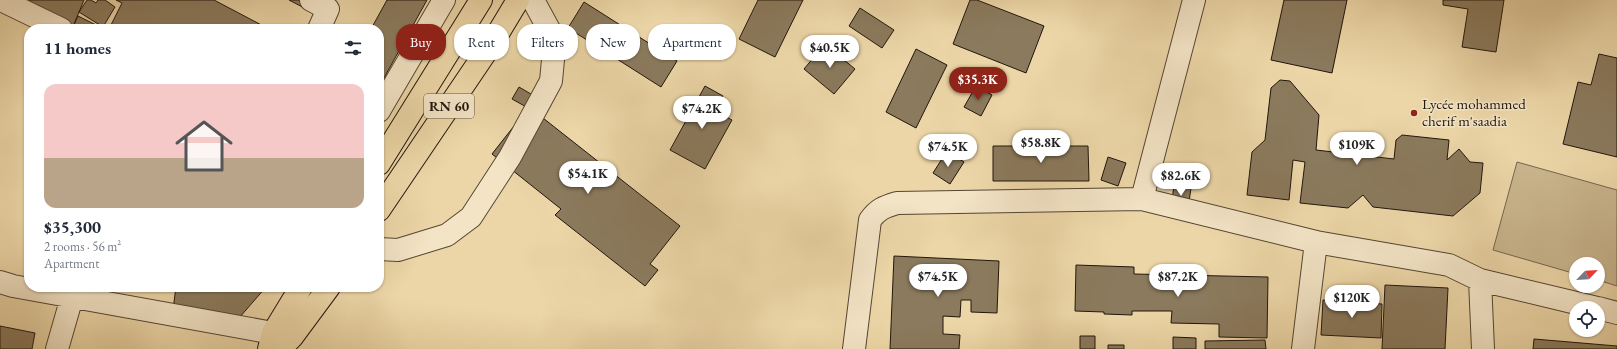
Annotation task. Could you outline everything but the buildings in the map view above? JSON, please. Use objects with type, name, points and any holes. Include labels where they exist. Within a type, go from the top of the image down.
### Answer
[{"type":"main road","name":"RN 60","points":[[384,156],[480,0]]},
{"type":"main road","name":"RN 60","points":[[384,203],[494,40],[518,0]]},
{"type":"main road","points":[[274,344],[299,292]]},
{"type":"main road","points":[[274,344],[292,337],[325,292]]},
{"type":"street","points":[[1,0],[51,24]]},
{"type":"street","points":[[384,102],[444,0]]},
{"type":"street","points":[[384,249],[398,250],[446,235],[472,217],[510,157],[551,81],[554,49],[552,35],[533,0]]},
{"type":"street","points":[[1142,199],[1194,0]]},
{"type":"street","points":[[320,24],[324,3]]},
{"type":"street","points":[[854,349],[870,220],[876,212],[897,203],[1142,199],[1316,242],[1449,265],[1480,280],[1569,301]]},
{"type":"street","points":[[1303,349],[1316,242]]},
{"type":"street","points":[[1480,280],[1483,349]]},
{"type":"street","points":[[0,282],[24,287]]},
{"type":"street","points":[[51,292],[274,344]]},
{"type":"street","points":[[57,349],[72,296]]},
{"type":"street","points":[[1605,310],[1617,313]]},
{"type":"shaded area","points":[[1517,162],[1617,190],[1617,286],[1605,282],[1605,257],[1569,257],[1569,272],[1493,250]]},
{"type":"place","name":"Lycée mohammed cherif m'saadia","points":[[1414,113]]}]
